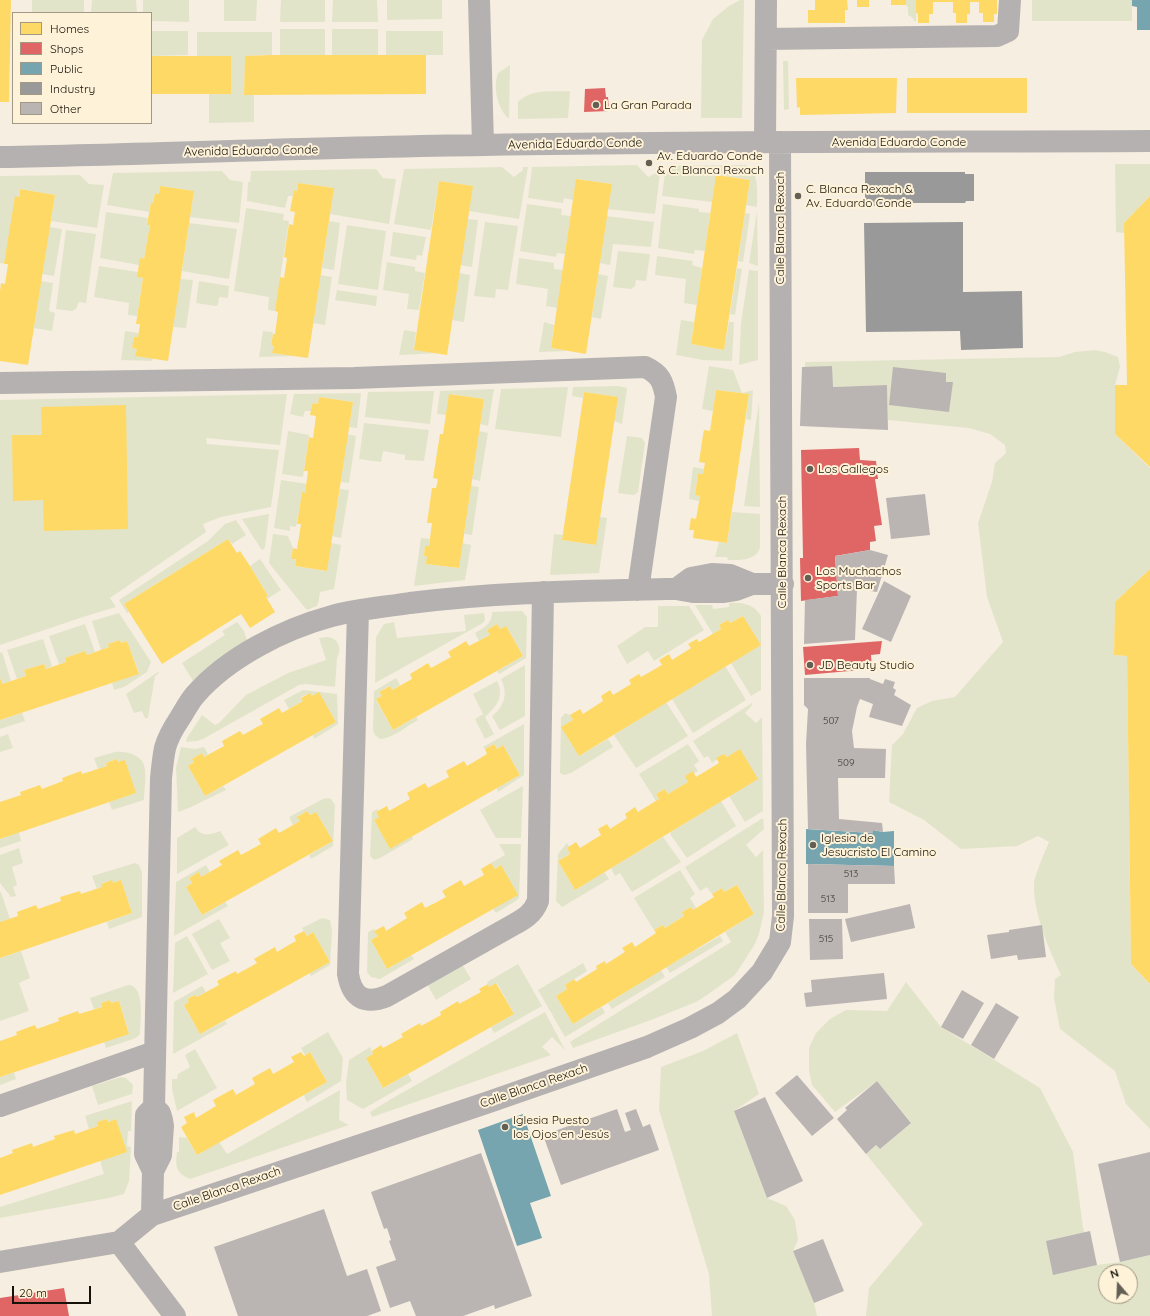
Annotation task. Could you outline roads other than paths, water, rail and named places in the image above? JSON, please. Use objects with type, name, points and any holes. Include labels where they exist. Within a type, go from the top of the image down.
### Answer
[{"type":"street","points":[[479,0],[484,145]]},
{"type":"street","name":"Calle Blanca Rexach","points":[[119,1242],[152,1215],[486,1103],[647,1047],[690,1028],[718,1013],[737,999],[762,972],[780,942],[783,916],[783,584],[772,142],[766,39],[766,0]]},
{"type":"street","points":[[766,39],[997,36],[1008,31],[1010,0]]},
{"type":"street","name":"Avenida Eduardo Conde","points":[[0,156],[484,145],[772,142],[1150,141]]},
{"type":"street","points":[[0,383],[354,378],[645,367],[659,376],[664,386],[666,398],[638,590]]},
{"type":"street","points":[[152,1215],[153,1171],[162,1155],[162,1120],[160,1113],[154,1107],[161,778],[165,747],[171,732],[194,696],[221,671],[244,654],[280,636],[314,622],[332,616],[358,611],[464,597],[543,592],[676,589],[691,578],[712,574],[730,575],[752,584],[783,584]]},
{"type":"street","points":[[358,611],[348,974],[352,989],[358,996],[369,1000],[379,1000],[513,925],[530,915],[535,909],[538,901],[543,592]]},
{"type":"street","points":[[0,1106],[155,1052]]},
{"type":"street","points":[[0,1262],[119,1242],[175,1316]]},
{"type":"place","name":"La Gran Parada","points":[[596,105]]},
{"type":"place","name":"Av. Eduardo Conde & C. Blanca Rexach","points":[[649,163]]},
{"type":"place","name":"C. Blanca Rexach & Av. Eduardo Conde","points":[[798,196]]},
{"type":"place","name":"Los Gallegos","points":[[810,469]]},
{"type":"place","name":"Los Muchachos Sports Bar","points":[[808,578]]},
{"type":"place","name":"JD Beauty Studio","points":[[810,665]]},
{"type":"place","name":"Iglesia de Jesucristo El Camino","points":[[813,845]]},
{"type":"place","name":"Iglesia Puesto los Ojos en Jesús","points":[[505,1127]]}]
